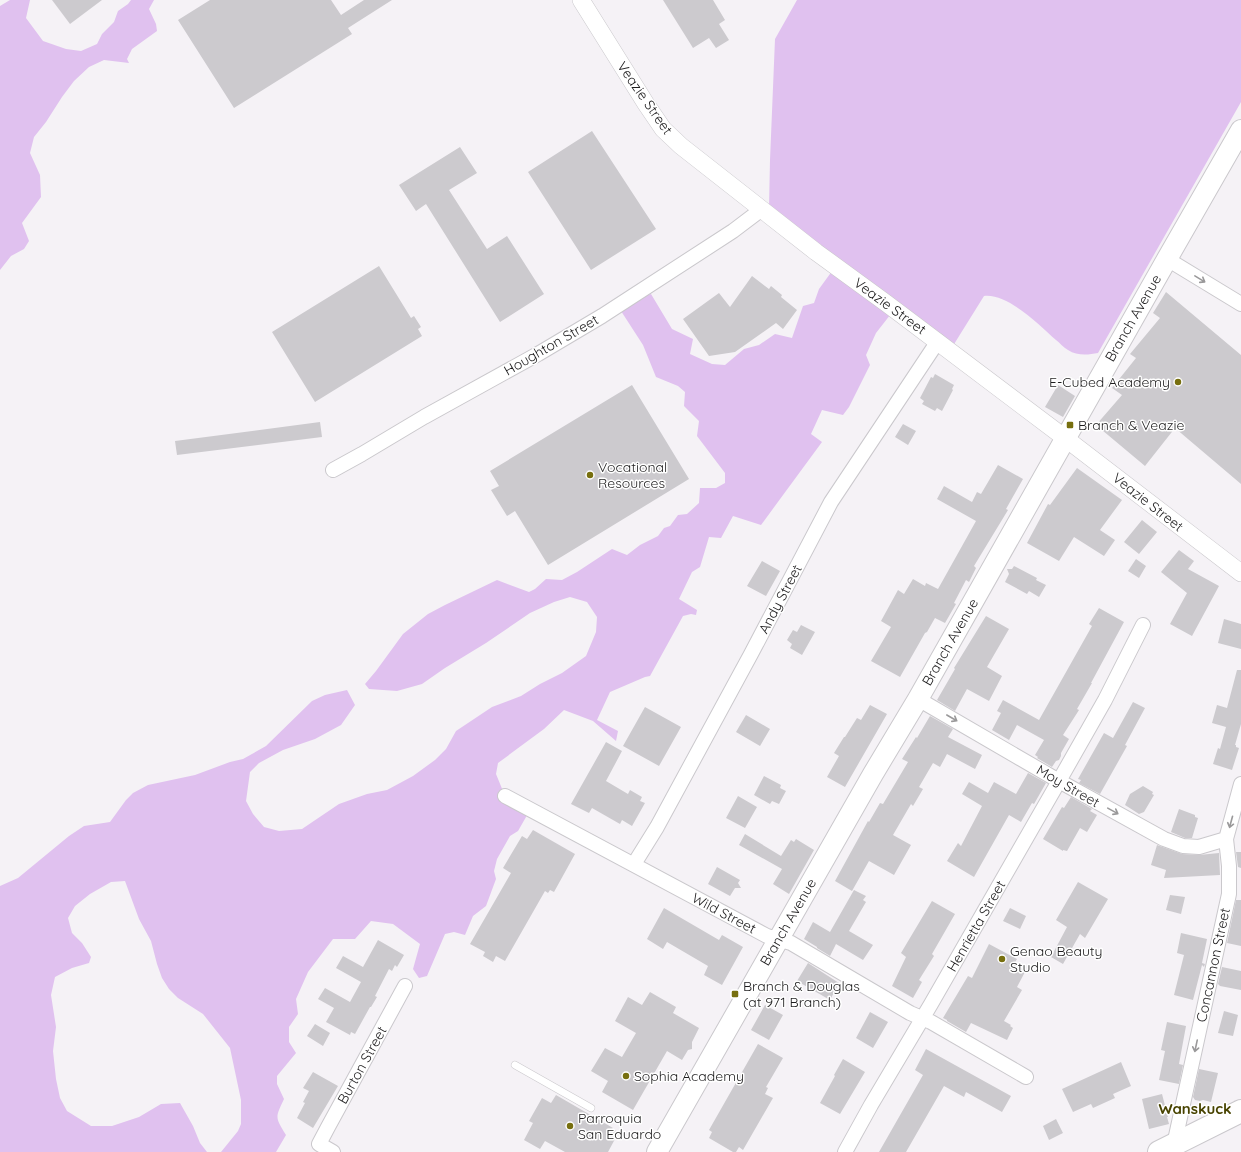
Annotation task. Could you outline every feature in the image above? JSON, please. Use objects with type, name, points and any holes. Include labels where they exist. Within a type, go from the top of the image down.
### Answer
[{"type":"main road","name":"Branch Avenue","points":[[657,1152],[873,774],[918,699],[1241,130]]},
{"type":"main road","points":[[1167,1148],[1241,1111]]},
{"type":"street","name":"Veazie Street","points":[[581,0],[663,129],[681,146],[816,252],[938,341],[1241,573]]},
{"type":"street","name":"Houghton Street","points":[[333,470],[602,316],[727,235],[762,209]]},
{"type":"street","points":[[1167,259],[1241,304]]},
{"type":"street","name":"Andy Street","points":[[634,864],[657,827],[831,502],[938,341]]},
{"type":"street","name":"Henrietta Street","points":[[845,1152],[1059,781],[1104,700],[1143,625]]},
{"type":"street","name":"Moy Street","points":[[918,699],[1059,781],[1156,835],[1183,846],[1199,847],[1226,839]]},
{"type":"street","name":"Concannon Street","points":[[1167,1148],[1229,894],[1229,866],[1226,839],[1241,784]]},
{"type":"street","name":"Wild Street","points":[[505,796],[767,936],[791,943],[910,1013],[931,1022],[1026,1077]]},
{"type":"street","name":"Burton Street","points":[[333,1152],[320,1144],[331,1120],[405,986]]},
{"type":"lane","points":[[515,1065],[592,1108]]},
{"type":"shaded area","points":[[10,0],[30,0],[26,18],[43,41],[66,49],[81,51],[97,44],[102,34],[114,22],[118,11],[131,0],[154,0],[149,9],[156,24],[157,31],[132,49],[127,59],[129,63],[104,60],[89,67],[74,81],[34,137],[30,153],[40,175],[41,197],[22,223],[29,241],[24,249],[11,256],[0,270],[0,6]]},
{"type":"shaded area","points":[[797,0],[1241,0],[1241,102],[1098,353],[1083,354],[1071,352],[1023,312],[1013,305],[993,296],[984,296],[951,349],[894,310],[876,333],[866,355],[870,365],[849,407],[843,415],[822,410],[811,434],[822,442],[761,525],[733,516],[721,538],[709,537],[700,567],[692,572],[679,599],[697,610],[696,615],[691,614],[683,616],[650,676],[610,692],[597,720],[618,731],[616,741],[593,721],[564,710],[544,729],[498,763],[496,774],[505,796],[530,810],[518,831],[510,836],[497,859],[494,871],[496,879],[486,906],[473,916],[465,935],[454,932],[445,934],[427,976],[419,978],[413,969],[420,944],[393,924],[371,921],[355,939],[333,939],[308,972],[296,999],[298,1014],[289,1027],[289,1042],[296,1053],[277,1076],[277,1084],[284,1099],[279,1110],[278,1121],[286,1135],[276,1152],[221,1152],[238,1131],[241,1124],[241,1100],[230,1048],[203,1014],[178,998],[169,989],[162,978],[151,941],[139,919],[125,881],[111,882],[90,894],[75,906],[68,918],[72,933],[82,943],[91,957],[89,963],[72,968],[55,977],[51,995],[56,1027],[53,1051],[60,1098],[67,1111],[91,1126],[112,1126],[139,1117],[161,1104],[180,1103],[193,1126],[200,1143],[207,1152],[0,1152],[0,886],[18,878],[69,836],[84,826],[110,822],[133,793],[148,785],[195,775],[230,762],[243,759],[266,746],[312,701],[325,695],[347,690],[355,705],[341,725],[315,739],[283,750],[259,763],[250,772],[246,801],[253,814],[264,827],[279,831],[302,829],[339,804],[367,794],[387,790],[413,776],[435,760],[446,749],[456,731],[492,707],[521,696],[562,673],[586,656],[596,632],[597,617],[587,602],[570,597],[554,602],[530,613],[422,684],[397,691],[369,689],[365,684],[403,634],[428,614],[497,580],[529,592],[535,589],[546,579],[562,580],[612,549],[627,555],[640,545],[658,536],[664,528],[670,526],[678,515],[687,514],[699,503],[700,488],[716,488],[725,483],[725,473],[697,436],[699,421],[684,406],[685,392],[678,386],[656,377],[643,345],[621,311],[625,307],[651,294],[672,329],[693,339],[690,354],[712,364],[725,365],[744,349],[759,345],[775,334],[792,338],[803,306],[814,303],[819,289],[835,267],[769,208],[775,39]]},
{"type":"building","points":[[52,0],[102,0],[70,24]]},
{"type":"building","points":[[210,0],[331,0],[341,15],[364,0],[392,0],[348,28],[352,34],[234,108],[178,20]]},
{"type":"building","points":[[663,0],[713,0],[725,20],[719,24],[729,40],[716,48],[709,38],[693,48]]},
{"type":"building","points":[[592,131],[656,229],[591,270],[528,172]]},
{"type":"building","points":[[460,147],[477,173],[449,190],[487,249],[507,236],[544,294],[500,322],[426,204],[416,211],[399,185]]},
{"type":"building","points":[[379,266],[411,318],[414,316],[421,327],[418,329],[422,336],[315,402],[272,332]]},
{"type":"building","points":[[752,276],[769,289],[771,286],[782,295],[781,297],[797,310],[783,329],[776,323],[735,352],[709,356],[683,319],[719,293],[730,307]]},
{"type":"building","name":"E-Cubed Academy","points":[[1166,292],[1241,355],[1241,484],[1175,428],[1145,466],[1096,425],[1122,395],[1112,388],[1136,358],[1130,354],[1160,318],[1153,313]]},
{"type":"building","points":[[935,374],[954,385],[942,411],[937,408],[935,411],[922,404],[924,401],[920,398],[931,377],[933,378]]},
{"type":"building","name":"Vocational Resources","points":[[632,385],[689,479],[548,565],[515,511],[507,516],[491,490],[499,486],[490,471]]},
{"type":"building","points":[[1058,385],[1075,396],[1063,417],[1045,407]]},
{"type":"building","points":[[320,422],[322,437],[177,455],[175,441]]},
{"type":"building","points":[[903,424],[916,431],[908,445],[895,437]]},
{"type":"building","points":[[998,465],[1023,479],[1006,509],[1008,510],[974,566],[976,568],[969,582],[966,580],[954,603],[956,604],[945,623],[935,618],[900,677],[871,661],[891,627],[881,621],[898,590],[904,594],[913,579],[925,586],[926,583],[938,589],[976,521],[937,499],[944,486],[972,502],[977,492],[981,494]]},
{"type":"building","points":[[1077,468],[1122,500],[1100,530],[1115,540],[1104,556],[1074,537],[1059,561],[1027,543],[1048,504],[1050,505]]},
{"type":"building","points":[[1142,520],[1157,532],[1139,554],[1124,542]]},
{"type":"building","points":[[1179,550],[1194,561],[1188,569],[1219,586],[1192,636],[1170,624],[1187,593],[1161,572]]},
{"type":"building","points":[[1136,559],[1146,566],[1139,578],[1128,571]]},
{"type":"building","points":[[762,561],[780,571],[766,596],[747,586]]},
{"type":"building","points":[[1014,566],[1037,578],[1036,580],[1046,585],[1039,597],[1029,591],[1027,594],[1005,582],[1009,574],[1007,569],[1012,569]]},
{"type":"building","points":[[1099,608],[1124,622],[1077,709],[1079,710],[1063,735],[1069,739],[1061,753],[1059,760],[1056,761],[1052,767],[1037,758],[1038,757],[1035,755],[1044,740],[1017,725],[1009,740],[992,730],[1001,713],[997,711],[1003,700],[1039,720],[1092,626],[1089,624]]},
{"type":"building","points":[[986,616],[1009,629],[987,667],[1002,676],[989,701],[967,689],[955,711],[937,700],[955,669],[954,668]]},
{"type":"building","points":[[1224,619],[1241,624],[1241,649],[1218,643]]},
{"type":"building","points":[[801,625],[815,632],[802,655],[790,648],[792,644],[787,640],[793,630],[797,632]]},
{"type":"building","points":[[1237,670],[1241,670],[1241,724],[1235,745],[1239,748],[1232,770],[1213,764],[1218,748],[1220,749],[1226,727],[1212,723],[1217,705],[1227,708]]},
{"type":"building","points":[[1133,702],[1145,708],[1125,745],[1127,746],[1100,794],[1079,783],[1081,780],[1078,779],[1104,733],[1113,738]]},
{"type":"building","points":[[870,705],[887,714],[845,787],[827,777],[839,756],[834,753],[857,718],[861,720]]},
{"type":"building","points":[[645,707],[681,727],[659,766],[623,746]]},
{"type":"building","points":[[746,715],[770,729],[760,746],[736,732]]},
{"type":"building","points":[[930,716],[953,729],[948,737],[982,755],[975,769],[947,754],[940,767],[933,763],[919,787],[923,789],[913,806],[911,804],[893,835],[911,845],[894,875],[869,861],[852,891],[835,881],[868,821],[869,822],[880,803],[883,804],[908,762],[902,759]]},
{"type":"building","points":[[606,742],[622,751],[606,781],[628,794],[630,790],[642,797],[640,801],[645,803],[632,826],[622,820],[620,824],[592,808],[589,813],[571,804]]},
{"type":"building","points":[[1028,773],[1046,783],[1034,804],[1032,803],[1021,822],[1009,815],[974,877],[947,861],[958,843],[961,846],[982,806],[962,794],[969,782],[988,793],[994,782],[1016,794]]},
{"type":"building","points":[[764,776],[781,785],[780,788],[786,791],[779,804],[772,801],[770,804],[754,795]]},
{"type":"building","points":[[1143,786],[1153,792],[1152,794],[1154,795],[1144,812],[1139,814],[1125,805],[1130,794]]},
{"type":"building","points":[[738,796],[757,807],[745,828],[726,818]]},
{"type":"building","points":[[1071,797],[1092,809],[1090,811],[1097,815],[1087,832],[1080,828],[1067,851],[1063,851],[1043,839],[1062,807],[1064,808]]},
{"type":"building","points":[[1179,809],[1195,815],[1195,817],[1198,818],[1192,838],[1185,838],[1171,832]]},
{"type":"building","points":[[533,830],[575,854],[554,892],[550,890],[548,893],[545,891],[505,961],[496,956],[493,962],[483,956],[485,952],[470,944],[511,873],[503,868],[522,836],[527,839]]},
{"type":"building","points":[[745,834],[781,856],[791,840],[794,842],[796,839],[814,850],[789,894],[773,884],[782,869],[739,845]]},
{"type":"building","points":[[1157,845],[1182,854],[1199,855],[1219,853],[1220,875],[1164,878],[1166,870],[1151,865]]},
{"type":"building","points":[[1236,852],[1241,852],[1241,868],[1238,867]]},
{"type":"building","points":[[717,867],[740,880],[738,883],[741,888],[735,888],[730,896],[708,884]]},
{"type":"building","points":[[1078,882],[1108,899],[1085,938],[1080,934],[1063,964],[1051,957],[1067,927],[1056,920]]},
{"type":"building","points":[[854,890],[866,896],[863,900],[866,902],[849,931],[873,945],[863,960],[836,944],[830,956],[804,939],[813,922],[830,932]]},
{"type":"building","points":[[1170,895],[1185,897],[1181,914],[1166,910]]},
{"type":"building","points":[[1236,900],[1241,900],[1241,946],[1227,943]]},
{"type":"building","points":[[932,901],[955,914],[932,954],[934,956],[919,980],[922,982],[913,998],[892,986],[906,957],[901,953]]},
{"type":"building","points":[[664,908],[719,940],[722,935],[743,947],[722,985],[704,975],[708,966],[667,942],[663,949],[647,939]]},
{"type":"building","points":[[1010,908],[1026,916],[1020,929],[1003,921]]},
{"type":"building","points":[[1181,933],[1207,939],[1202,963],[1205,964],[1204,967],[1202,965],[1193,1000],[1174,995],[1184,955],[1177,953]]},
{"type":"building","points":[[378,940],[404,955],[397,967],[395,965],[392,971],[389,969],[375,996],[377,997],[355,1034],[351,1032],[350,1035],[326,1022],[334,1008],[318,999],[325,988],[350,1002],[361,982],[336,968],[343,956],[363,967]]},
{"type":"building","points":[[989,944],[1017,959],[1014,964],[1026,970],[1017,987],[1022,990],[1004,1021],[1013,1028],[1007,1040],[971,1023],[966,1032],[943,1018],[968,976],[972,978]]},
{"type":"building","points":[[808,963],[839,983],[830,1000],[797,981]]},
{"type":"building","points":[[1222,967],[1241,971],[1241,990],[1220,986],[1218,984]]},
{"type":"building","points":[[650,992],[676,1007],[673,1013],[699,1028],[692,1042],[692,1049],[688,1050],[682,1060],[667,1051],[633,1110],[602,1092],[608,1081],[591,1071],[605,1048],[622,1057],[636,1033],[615,1021],[628,997],[642,1005]]},
{"type":"building","points":[[765,1005],[783,1015],[769,1040],[751,1030]]},
{"type":"building","points":[[1224,1011],[1238,1015],[1233,1036],[1218,1033]]},
{"type":"building","points":[[870,1012],[888,1022],[873,1048],[856,1038]]},
{"type":"building","points":[[1167,1022],[1186,1026],[1179,1064],[1183,1065],[1179,1084],[1159,1080],[1165,1051],[1161,1050]]},
{"type":"building","points":[[315,1024],[330,1033],[323,1046],[307,1036]]},
{"type":"building","points":[[758,1044],[783,1058],[766,1087],[768,1088],[765,1094],[773,1098],[743,1150],[739,1147],[736,1152],[733,1152],[709,1138],[712,1132],[709,1130]]},
{"type":"building","points":[[926,1049],[1011,1096],[1002,1112],[966,1092],[964,1097],[944,1086],[906,1152],[879,1152],[923,1075],[915,1070]]},
{"type":"building","points":[[843,1059],[865,1072],[840,1114],[820,1103]]},
{"type":"building","points":[[1121,1062],[1131,1086],[1113,1094],[1115,1098],[1093,1108],[1091,1104],[1073,1112],[1062,1089]]},
{"type":"building","points":[[1199,1069],[1218,1073],[1211,1102],[1195,1100],[1193,1097]]},
{"type":"building","points":[[313,1072],[338,1086],[313,1128],[297,1118],[305,1103],[303,1102],[309,1091],[303,1088]]},
{"type":"building","points":[[1162,1094],[1169,1124],[1149,1129],[1142,1099]]},
{"type":"building","name":"Parroquia San Eduardo","points":[[556,1095],[616,1131],[612,1138],[615,1139],[608,1152],[565,1152],[545,1141],[540,1149],[524,1140],[533,1123],[529,1121],[542,1098],[551,1103]]},
{"type":"building","points":[[1056,1119],[1063,1133],[1049,1140],[1043,1126]]},
{"type":"place","name":"E-Cubed Academy","points":[[1178,382]]},
{"type":"place","name":"Branch & Veazie","points":[[1070,425]]},
{"type":"place","name":"Vocational Resources","points":[[590,475]]},
{"type":"place","name":"Genao Beauty Studio","points":[[1002,959]]},
{"type":"place","name":"Branch & Douglas (at 971 Branch)","points":[[735,994]]},
{"type":"place","name":"Sophia Academy","points":[[626,1076]]},
{"type":"place","name":"Parroquia San Eduardo","points":[[570,1126]]},
{"type":"district","name":"Wanskuck","points":[[1195,1108]]}]
